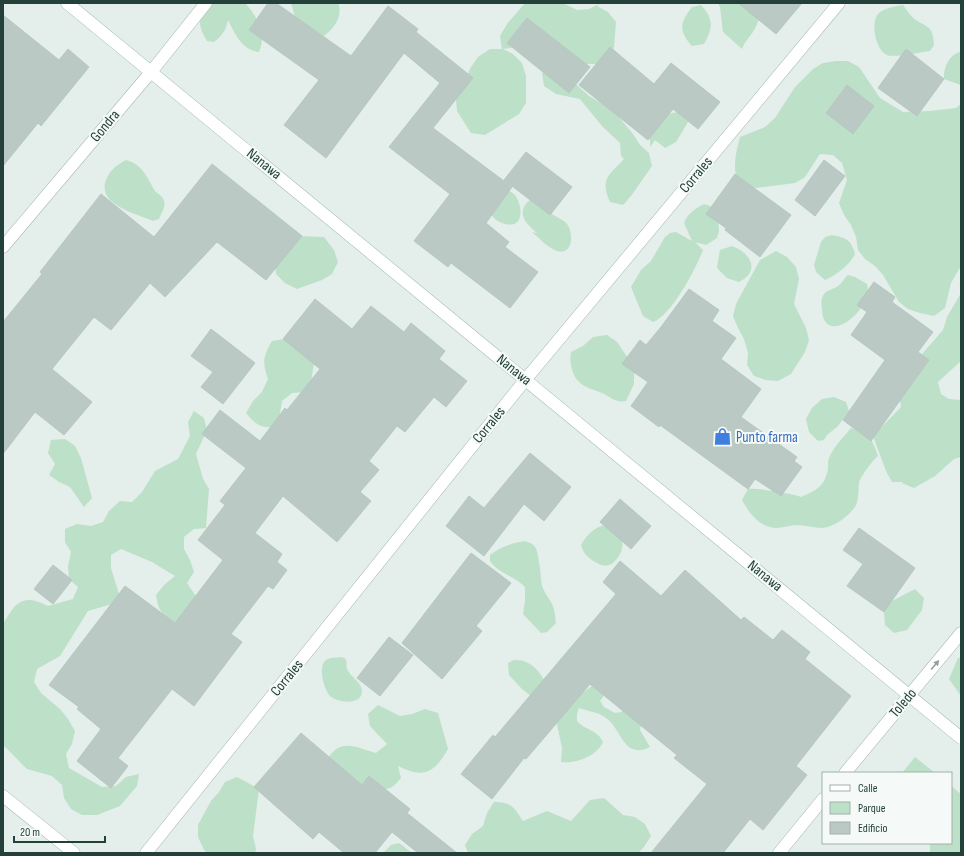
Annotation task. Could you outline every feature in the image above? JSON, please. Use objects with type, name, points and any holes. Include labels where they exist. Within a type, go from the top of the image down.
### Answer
[{"type":"street","name":"Nanawa","points":[[67,3],[961,738]]},
{"type":"street","name":"Gondra","points":[[3,247],[151,72],[206,3]]},
{"type":"street","name":"Corrales","points":[[146,853],[526,379],[839,3]]},
{"type":"street","name":"Toledo","points":[[846,772],[961,633]]},
{"type":"street","points":[[3,796],[74,853]]},
{"type":"street","points":[[779,853],[822,801]]},
{"type":"green space","points":[[212,3],[245,3],[257,19],[260,26],[262,39],[259,52],[253,51],[244,45],[236,36],[228,20],[225,30],[214,42],[207,41],[201,30],[200,21],[203,12]]},
{"type":"green space","points":[[291,3],[338,3],[339,14],[336,24],[329,32],[320,38],[296,21]]},
{"type":"green space","points":[[525,3],[563,3],[577,10],[589,9],[601,3],[597,6],[608,12],[616,22],[614,47],[609,59],[598,64],[572,64],[517,47],[503,49],[513,54],[522,63],[526,76],[526,103],[519,114],[485,135],[471,133],[457,111],[456,99],[471,67],[478,57],[490,49],[502,49],[500,36],[507,24]]},
{"type":"green space","points":[[718,3],[763,3],[757,24],[742,49],[723,32],[720,7]]},
{"type":"green space","points":[[701,5],[708,15],[711,24],[704,44],[692,46],[684,35],[682,26],[692,7]]},
{"type":"green space","points":[[903,5],[912,17],[930,29],[933,35],[934,45],[930,51],[890,56],[883,52],[879,47],[874,28],[876,17],[884,10]]},
{"type":"green space","points":[[961,52],[961,85],[944,79],[944,75],[948,62],[954,55]]},
{"type":"green space","points":[[848,61],[859,67],[880,98],[903,112],[956,108],[961,104],[961,266],[951,283],[945,308],[934,316],[908,309],[899,302],[883,275],[875,266],[865,259],[858,250],[856,237],[839,203],[847,180],[842,163],[833,155],[820,154],[805,177],[795,183],[755,188],[738,182],[735,165],[740,137],[765,127],[775,118],[795,87],[813,69],[823,63]]},
{"type":"green space","points":[[542,73],[555,73],[568,77],[589,96],[613,110],[640,145],[649,153],[652,166],[623,205],[610,202],[606,188],[607,178],[624,159],[621,156],[620,143],[602,126],[580,99],[556,94],[544,86]]},
{"type":"green space","points":[[679,112],[688,122],[676,142],[665,148],[655,140],[650,147],[650,134],[666,114]]},
{"type":"green space","points":[[126,160],[135,163],[141,169],[156,192],[163,198],[164,206],[159,219],[153,221],[119,207],[106,195],[105,187],[110,172]]},
{"type":"green space","points":[[500,186],[514,194],[518,200],[520,217],[516,223],[511,225],[501,223],[492,216],[491,212]]},
{"type":"green space","points":[[531,199],[567,224],[571,233],[571,243],[566,250],[562,252],[554,250],[532,232],[537,233],[526,221],[523,213],[526,204]]},
{"type":"green space","points":[[704,204],[710,206],[718,217],[719,231],[717,238],[706,245],[695,242],[703,250],[695,268],[668,310],[660,318],[653,322],[643,316],[631,287],[641,270],[651,261],[665,237],[670,233],[676,232],[692,241],[684,223],[690,214]]},
{"type":"green space","points":[[832,235],[841,237],[850,242],[855,254],[850,262],[842,269],[825,280],[816,272],[814,265],[821,242],[825,237]]},
{"type":"green space","points":[[298,236],[324,237],[334,250],[338,262],[332,274],[322,280],[297,289],[285,283],[276,274],[275,261]]},
{"type":"green space","points":[[732,246],[744,253],[751,262],[750,273],[746,278],[739,282],[727,278],[717,268],[720,250]]},
{"type":"green space","points":[[776,251],[787,257],[796,267],[799,279],[794,304],[806,328],[809,340],[805,352],[791,374],[778,381],[766,380],[754,376],[747,365],[748,353],[744,339],[733,316],[736,304],[760,260]]},
{"type":"green space","points":[[848,275],[867,284],[867,294],[863,304],[856,314],[848,321],[839,326],[830,326],[825,320],[821,305],[822,297],[827,291],[839,285]]},
{"type":"green space","points":[[961,293],[961,361],[938,382],[941,394],[949,399],[961,400],[961,457],[954,459],[935,476],[914,488],[902,483],[903,482],[892,482],[886,471],[873,436],[901,407],[897,382],[943,330],[947,317]]},
{"type":"green space","points":[[607,335],[617,342],[632,364],[634,371],[634,384],[626,401],[616,400],[584,386],[575,376],[572,368],[570,360],[571,352],[583,346],[593,337]]},
{"type":"green space","points":[[285,339],[314,362],[311,383],[305,392],[292,393],[282,401],[278,426],[260,426],[246,413],[253,401],[262,392],[268,379],[264,360],[272,341]]},
{"type":"green space","points":[[834,397],[846,402],[849,411],[838,426],[827,435],[824,440],[818,441],[809,432],[806,419],[812,408],[822,399]]},
{"type":"green space","points":[[194,411],[204,418],[207,430],[196,454],[203,479],[209,489],[206,528],[194,529],[184,537],[184,549],[194,572],[187,583],[201,604],[178,624],[165,616],[158,606],[156,595],[164,585],[175,576],[152,562],[121,549],[111,555],[111,568],[119,594],[112,604],[88,611],[60,656],[37,669],[34,682],[41,693],[60,709],[75,731],[72,744],[66,754],[69,768],[102,787],[116,786],[126,777],[139,774],[137,786],[120,806],[97,815],[82,815],[71,809],[64,798],[62,785],[52,776],[27,769],[3,745],[3,624],[16,605],[26,600],[32,600],[48,606],[73,599],[78,587],[69,579],[68,566],[71,552],[65,542],[65,529],[77,524],[91,526],[103,522],[109,511],[120,501],[132,502],[142,492],[155,471],[178,459],[190,436],[188,422]]},
{"type":"green space","points":[[851,428],[862,432],[872,441],[878,456],[860,480],[858,498],[855,507],[849,514],[836,524],[822,528],[797,525],[773,528],[761,523],[753,516],[742,500],[748,489],[780,492],[801,497],[814,491],[826,478],[828,471],[828,460],[833,450]]},
{"type":"green space","points":[[65,439],[75,446],[81,458],[92,498],[84,507],[70,487],[49,475],[55,464],[48,453],[51,440]]},
{"type":"green space","points":[[605,525],[619,535],[622,540],[622,548],[618,557],[609,565],[600,564],[590,558],[585,554],[581,545],[591,532]]},
{"type":"green space","points":[[525,541],[535,547],[539,560],[542,586],[554,610],[556,623],[547,632],[541,633],[523,614],[525,587],[517,580],[498,569],[490,561],[490,555],[498,550],[511,544]]},
{"type":"green space","points":[[915,589],[924,598],[922,610],[907,630],[894,633],[885,625],[884,612],[892,601]]},
{"type":"green space","points":[[341,657],[346,659],[349,672],[358,682],[362,691],[361,696],[353,701],[348,702],[332,698],[329,695],[323,681],[322,670],[325,661],[330,658]]},
{"type":"green space","points":[[958,658],[961,658],[961,696],[949,679]]},
{"type":"green space","points":[[514,660],[527,662],[535,668],[564,708],[570,707],[578,696],[599,681],[608,690],[600,701],[604,707],[615,713],[621,712],[627,708],[641,724],[640,730],[650,747],[641,750],[634,750],[624,742],[616,729],[606,718],[596,713],[579,708],[577,721],[584,727],[595,732],[603,742],[596,751],[585,758],[573,762],[561,762],[562,748],[555,715],[522,689],[509,675],[508,663]]},
{"type":"green space","points":[[378,705],[400,716],[412,714],[425,709],[438,713],[448,749],[438,764],[428,771],[422,773],[415,772],[398,766],[401,778],[392,787],[385,789],[367,787],[324,767],[329,757],[339,747],[352,746],[376,753],[387,744],[370,726],[368,714]]},
{"type":"green space","points":[[915,757],[934,772],[903,772]]},
{"type":"green space","points":[[237,777],[259,789],[253,836],[256,849],[255,853],[207,853],[198,837],[198,825],[211,801],[225,782]]},
{"type":"green space","points":[[952,787],[961,794],[961,853],[930,853],[930,844],[952,844]]},
{"type":"green space","points":[[604,798],[623,815],[635,817],[645,824],[651,836],[638,853],[468,853],[465,845],[472,834],[483,826],[487,813],[494,802],[500,802],[512,806],[523,821],[547,811],[571,821],[590,800]]},
{"type":"green space","points":[[399,843],[412,853],[383,853],[391,845]]},
{"type":"building","points":[[268,3],[276,3],[351,56],[388,6],[418,29],[416,32],[473,78],[433,128],[512,187],[486,223],[509,242],[505,247],[538,272],[510,308],[451,263],[448,267],[414,241],[450,194],[389,147],[440,83],[404,53],[326,158],[284,125],[319,80],[249,30]]},
{"type":"building","points":[[738,3],[802,3],[776,34]]},
{"type":"building","points":[[3,15],[59,60],[68,49],[89,67],[41,126],[38,123],[3,166]]},
{"type":"building","points":[[527,18],[590,67],[569,93],[507,43]]},
{"type":"building","points":[[610,47],[654,84],[671,63],[720,102],[698,129],[673,109],[648,140],[579,85]]},
{"type":"building","points":[[906,49],[944,79],[917,116],[878,88]]},
{"type":"building","points":[[847,85],[874,106],[853,134],[826,113]]},
{"type":"building","points":[[526,152],[572,187],[550,215],[504,180]]},
{"type":"building","points":[[824,160],[845,176],[815,216],[795,200]]},
{"type":"building","points":[[212,164],[302,236],[266,280],[217,242],[165,297],[150,283],[111,330],[94,317],[52,369],[92,402],[64,435],[35,412],[3,454],[3,322],[42,274],[40,272],[101,194],[154,237]]},
{"type":"building","points":[[735,174],[791,215],[760,257],[725,230],[726,228],[706,214]]},
{"type":"building","points":[[874,282],[895,297],[892,302],[933,332],[918,352],[929,360],[871,441],[843,420],[885,360],[851,335],[867,312],[857,305]]},
{"type":"building","points":[[689,289],[719,310],[712,321],[736,338],[721,359],[761,389],[741,417],[797,457],[794,461],[802,467],[781,496],[755,479],[748,489],[660,425],[659,427],[631,406],[648,382],[622,364],[640,340],[646,345]]},
{"type":"building","points":[[315,299],[352,329],[371,306],[404,332],[411,323],[445,351],[439,359],[467,381],[446,407],[434,397],[405,432],[397,426],[369,461],[379,470],[360,492],[371,501],[337,542],[283,496],[255,533],[282,554],[277,562],[287,570],[273,589],[268,586],[231,634],[242,642],[194,706],[172,689],[118,758],[128,766],[111,788],[77,761],[101,729],[77,709],[79,707],[49,685],[125,586],[175,623],[223,560],[198,540],[225,505],[220,501],[246,468],[202,434],[220,410],[260,441],[285,408],[287,410],[320,369],[283,339]]},
{"type":"building","points":[[211,329],[255,363],[223,404],[201,387],[213,372],[191,356]]},
{"type":"building","points":[[530,453],[571,487],[544,521],[524,504],[484,556],[446,526],[469,496],[484,508]]},
{"type":"building","points":[[620,499],[651,526],[631,549],[600,522]]},
{"type":"building","points":[[859,528],[915,568],[884,612],[847,586],[863,564],[843,550]]},
{"type":"building","points":[[471,553],[511,583],[476,626],[482,631],[442,679],[402,643]]},
{"type":"building","points":[[620,561],[661,596],[685,570],[741,620],[744,617],[773,640],[782,630],[810,652],[805,659],[851,696],[796,766],[807,775],[763,830],[750,819],[723,853],[651,853],[707,784],[674,758],[677,755],[590,684],[526,759],[524,758],[492,799],[461,774],[493,735],[495,737],[616,594],[603,582]]},
{"type":"building","points":[[53,565],[72,580],[53,604],[34,589]]},
{"type":"building","points":[[389,637],[413,655],[380,696],[357,678]]},
{"type":"building","points":[[301,733],[362,785],[369,776],[410,809],[407,813],[457,853],[418,853],[392,832],[375,853],[344,853],[319,832],[313,839],[254,787]]},
{"type":"place","name":"Punto farma","points":[[723,437]]}]
